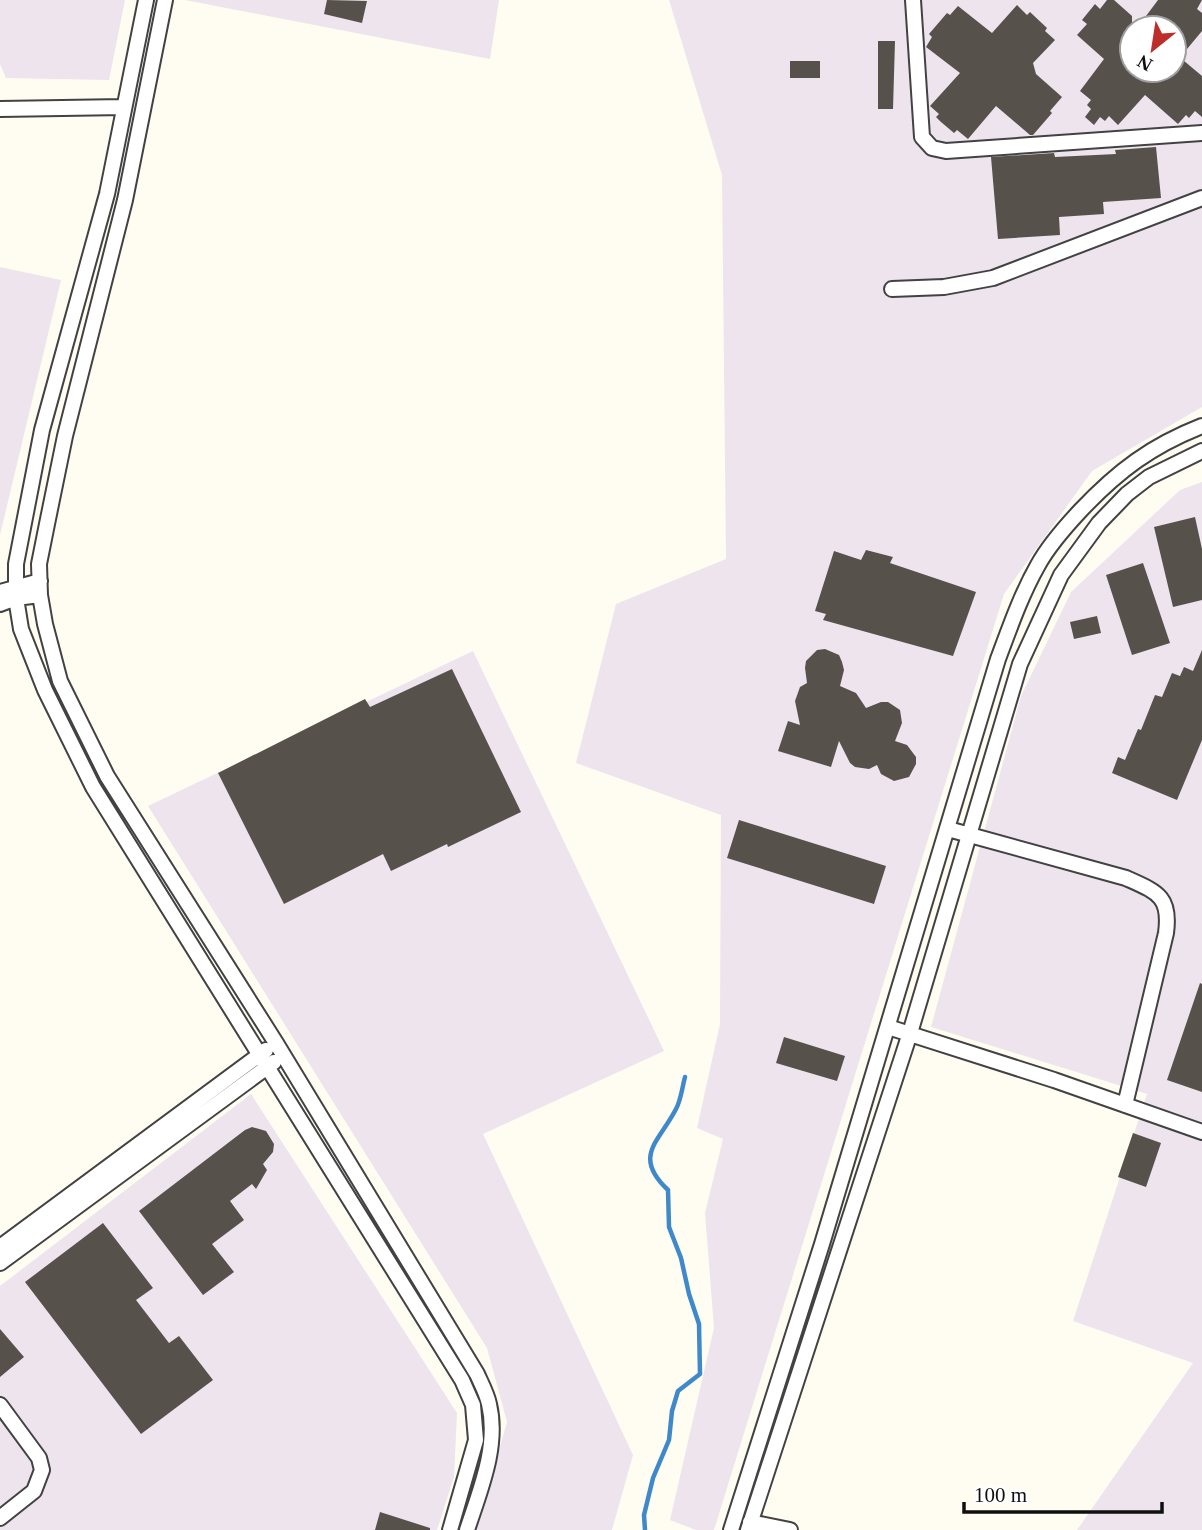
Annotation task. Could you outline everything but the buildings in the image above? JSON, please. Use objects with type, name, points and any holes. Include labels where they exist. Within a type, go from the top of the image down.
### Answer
[{"type":"street","points":[[146,0],[107,194],[42,430],[16,564],[16,593],[22,629],[45,690],[93,787],[461,1380],[473,1405],[476,1440],[450,1530]]},
{"type":"street","points":[[165,0],[125,200],[65,436],[39,564],[40,588],[60,681],[107,776],[276,1043],[477,1374],[489,1402],[492,1441],[467,1530]]},
{"type":"street","points":[[913,0],[922,137],[932,148],[947,151],[1202,133]]},
{"type":"street","points":[[131,75],[149,80]]},
{"type":"street","points":[[0,109],[124,107]]},
{"type":"street","points":[[892,289],[944,287],[993,278],[1202,198]]},
{"type":"street","points":[[731,1530],[826,1231],[998,659],[1017,606],[1038,564],[1061,531],[1110,480],[1147,451],[1177,435],[1202,426]]},
{"type":"street","points":[[790,1530],[749,1526],[910,1033],[1020,664],[1061,575],[1099,523],[1127,494],[1149,477],[1202,451]]},
{"type":"street","points":[[0,592],[16,593],[40,588]]},
{"type":"street","points":[[0,604],[16,593]]},
{"type":"street","points":[[105,806],[120,797]]},
{"type":"street","points":[[948,829],[1126,878],[1148,888],[1163,900],[1169,913],[1166,933],[1125,1105]]},
{"type":"street","points":[[888,1027],[1202,1132]]},
{"type":"street","points":[[0,1263],[264,1060],[276,1043]]},
{"type":"street","points":[[264,1060],[284,1056]]},
{"type":"street","points":[[0,1247],[174,1127]]},
{"type":"street","points":[[0,1405],[39,1458],[43,1470],[34,1491],[0,1518]]},
{"type":"shaded area","points":[[0,0],[125,0],[109,80],[6,78],[0,64]]},
{"type":"shaded area","points":[[185,0],[499,0],[490,59]]},
{"type":"shaded area","points":[[669,0],[1202,0],[1202,407],[1092,471],[1004,594],[714,1530],[696,1530],[670,1520],[714,1328],[705,1213],[723,1139],[697,1128],[720,1024],[721,815],[576,763],[616,604],[726,559],[722,175]]},
{"type":"shaded area","points":[[0,267],[61,280],[0,535]]},
{"type":"shaded area","points":[[1202,482],[1202,1530],[1077,1530],[1193,1363],[1073,1321],[1147,1094],[931,1027],[1021,696],[1071,592],[1180,490]]},
{"type":"shaded area","points":[[473,651],[664,1051],[483,1134],[633,1455],[612,1530],[476,1530],[507,1422],[487,1348],[148,806]]},
{"type":"shaded area","points":[[251,1094],[457,1413],[454,1477],[437,1530],[0,1530],[0,1286]]},
{"type":"waterway","points":[[645,1530],[644,1515],[653,1478],[669,1440],[672,1411],[678,1391],[700,1374],[699,1324],[681,1258],[669,1227],[668,1190],[657,1178],[650,1158],[652,1149],[678,1105],[685,1077]]}]
